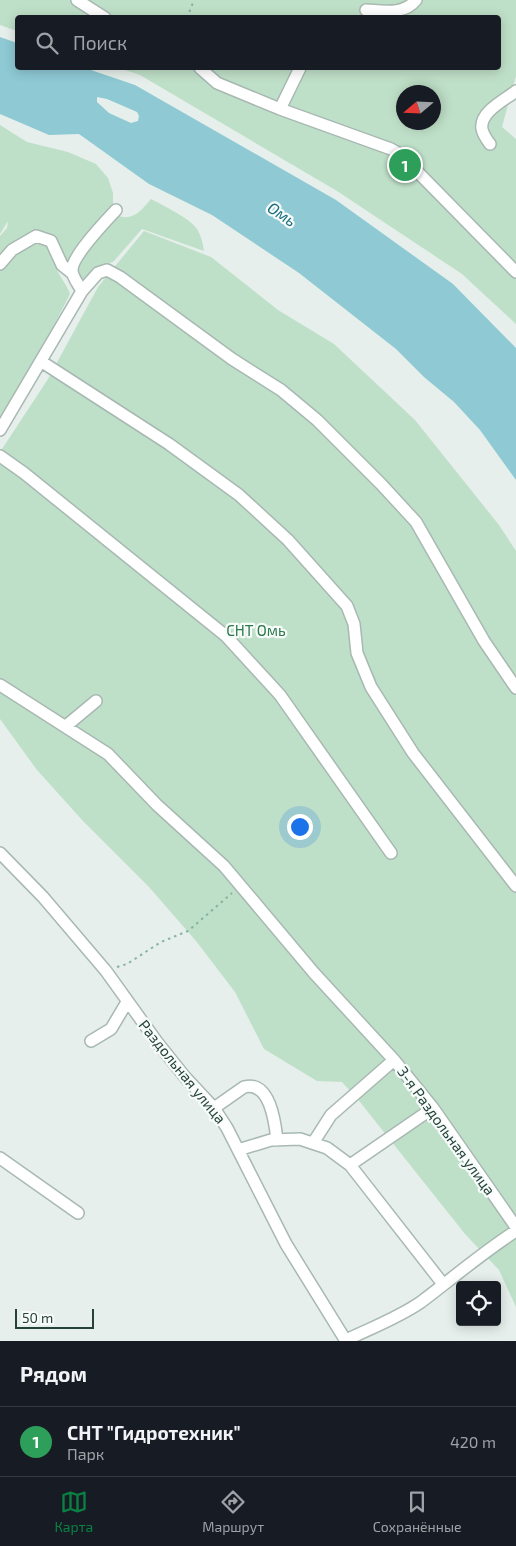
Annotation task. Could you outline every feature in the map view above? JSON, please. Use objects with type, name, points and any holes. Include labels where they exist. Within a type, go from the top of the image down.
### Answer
[{"type":"street","points":[[77,0],[100,15]]},
{"type":"street","points":[[366,10],[400,11],[410,8],[416,0]]},
{"type":"street","points":[[202,70],[217,82],[280,109],[391,149],[400,154],[516,272]]},
{"type":"street","points":[[280,109],[299,70]]},
{"type":"street","points":[[490,144],[482,130],[483,120],[490,111],[516,91]]},
{"type":"street","points":[[72,273],[72,266],[79,254],[96,231],[116,210]]},
{"type":"street","points":[[0,264],[12,250],[36,236],[51,241],[62,265],[72,273],[82,291]]},
{"type":"street","points":[[0,430],[42,362],[82,291],[98,273],[107,270],[120,277],[232,359],[281,390],[317,420],[381,484],[416,522],[484,641],[516,688]]},
{"type":"street","points":[[42,362],[169,444],[239,495],[294,548],[347,606],[354,624],[357,653],[371,687],[413,753],[516,886]]},
{"type":"street","points":[[0,456],[24,473],[226,636],[280,694],[391,853]]},
{"type":"street","name":"3-я Раздольная улица","points":[[0,685],[108,754],[157,805],[224,866],[339,1000],[394,1060],[432,1108],[516,1229]]},
{"type":"street","points":[[66,726],[96,701]]},
{"type":"street","points":[[0,869],[4,856]]},
{"type":"street","name":"Раздольная улица","points":[[4,856],[43,897],[106,971],[127,1002],[185,1077],[214,1108],[238,1150],[286,1244],[346,1340]]},
{"type":"street","points":[[91,1041],[111,1029],[127,1002]]},
{"type":"street","points":[[313,1143],[331,1114],[394,1060]]},
{"type":"street","points":[[214,1108],[244,1087],[257,1088],[267,1099],[275,1118],[277,1140]]},
{"type":"street","points":[[350,1165],[432,1108]]},
{"type":"street","points":[[238,1150],[271,1140],[300,1139],[327,1148],[350,1165],[443,1284]]},
{"type":"street","points":[[0,1158],[78,1213]]},
{"type":"street","points":[[346,1340],[395,1318],[420,1302],[516,1229]]},
{"type":"path","points":[[188,15],[194,0]]},
{"type":"path","points":[[106,971],[126,964],[161,942],[188,930],[240,886]]},
{"type":"green space","points":[[0,0],[516,0],[516,76],[502,127],[516,139],[516,324],[462,274],[337,191],[140,75],[125,70],[501,70],[501,15],[15,15],[15,30],[0,25]]},
{"type":"green space","points":[[0,125],[27,142],[68,152],[96,164],[108,178],[113,193],[113,206],[119,216],[129,217],[133,215],[141,210],[151,199],[182,216],[197,229],[204,251],[142,229],[114,261],[91,273],[83,282],[66,264],[54,240],[39,230],[30,234],[0,258],[0,236],[7,228],[8,221],[0,234]]},
{"type":"green space","name":"СНТ Омь","points":[[144,231],[211,257],[278,310],[334,344],[415,420],[499,525],[516,551],[516,1307],[499,1270],[465,1234],[342,1082],[317,1081],[264,1049],[235,992],[196,941],[149,887],[83,821],[37,770],[0,719],[0,452],[48,379],[98,287]]},
{"type":"green space","points":[[39,242],[51,248],[57,269],[70,294],[0,422],[0,267],[14,254]]},
{"type":"water","name":"Омь","points":[[0,37],[15,42],[15,70],[91,70],[135,85],[336,200],[453,284],[516,348],[516,480],[480,430],[454,402],[424,377],[396,349],[299,273],[212,215],[149,184],[79,134],[49,135],[0,114]],"holes":[[[97,97],[107,99],[137,112],[139,116],[138,121],[131,123],[109,113],[97,102]]]},
{"type":"place","name":"СНТ \"Гидротехник\"","points":[[405,165]]}]
